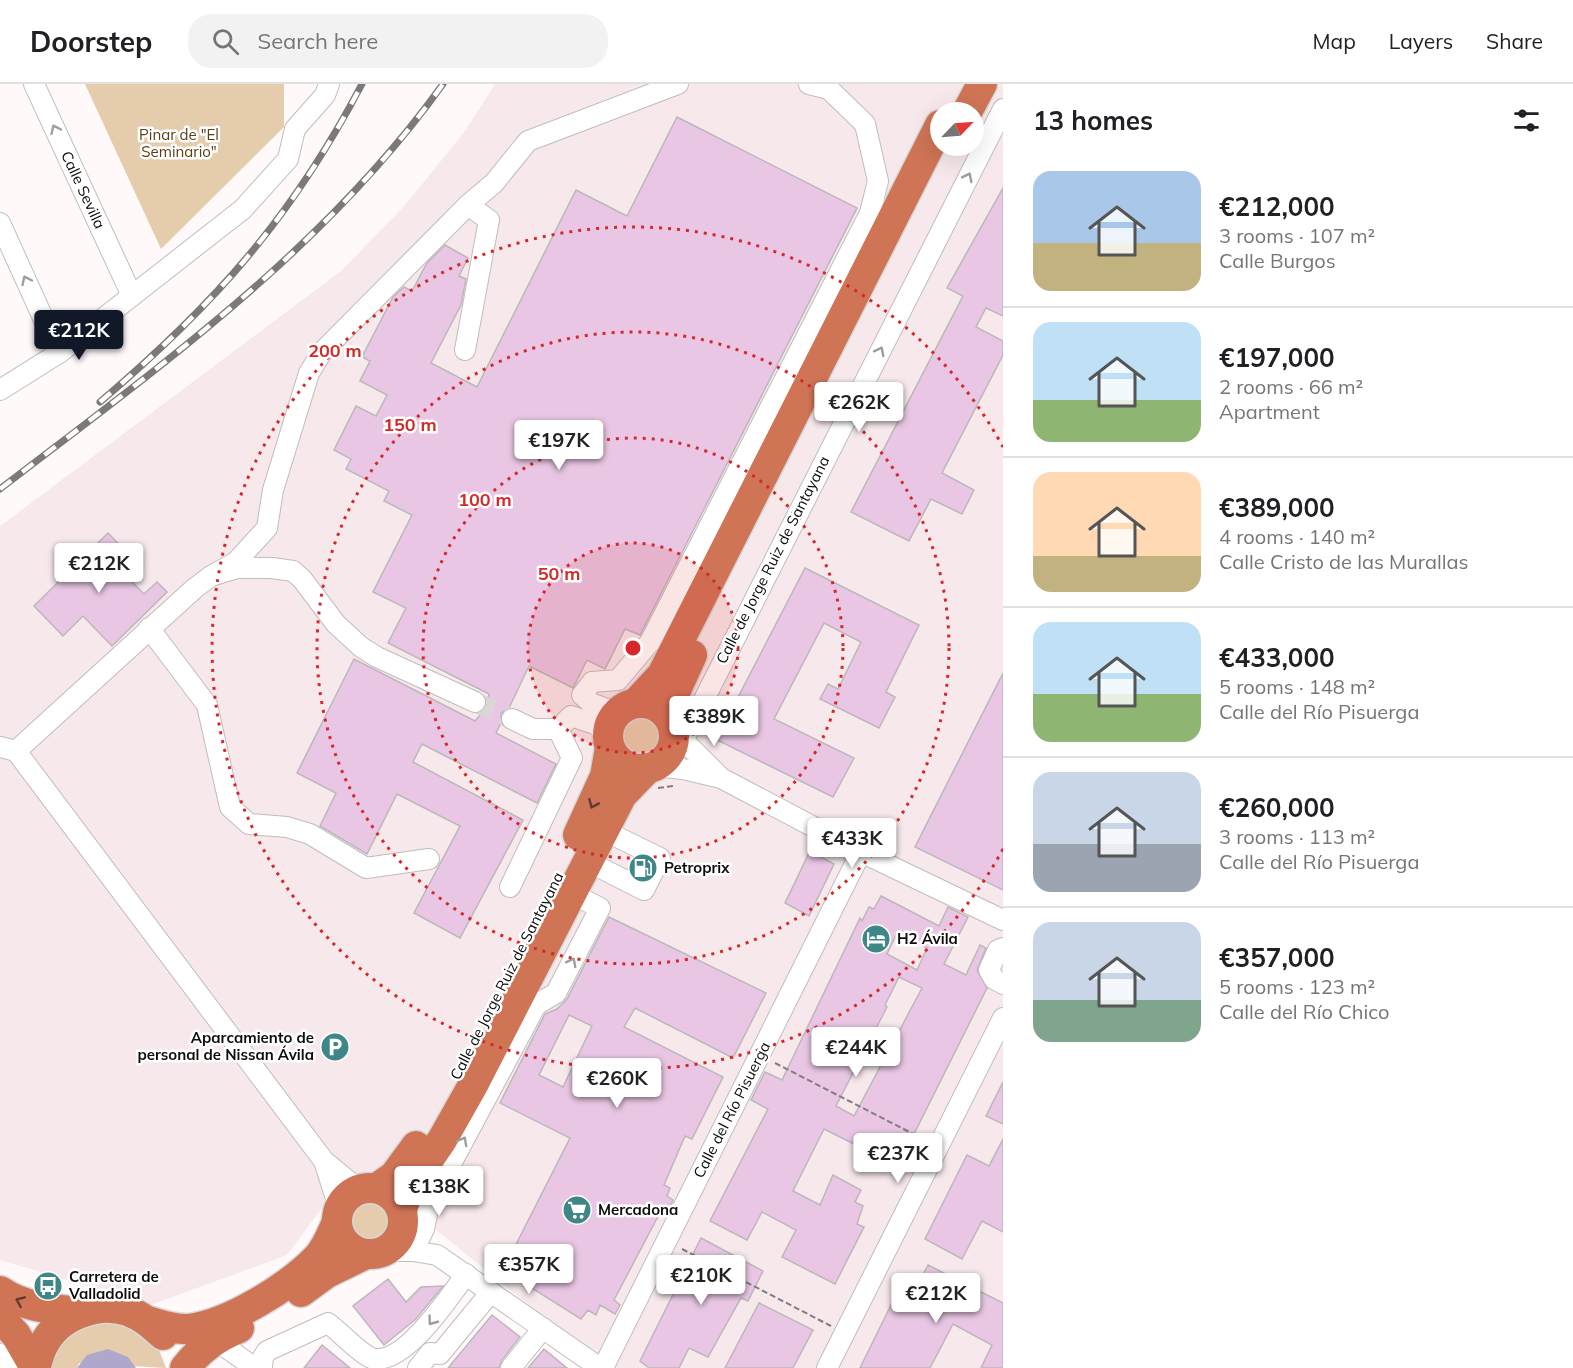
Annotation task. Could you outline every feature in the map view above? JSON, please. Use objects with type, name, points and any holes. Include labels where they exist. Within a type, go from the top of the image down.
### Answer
[{"type":"highway","points":[[952,102],[961,84]]},
{"type":"highway","points":[[973,102],[982,84]]},
{"type":"highway","points":[[618,724],[662,675],[930,145]]},
{"type":"highway","name":"Calle de Jorge Ruiz de Santayana","points":[[185,1368],[200,1349],[214,1339],[252,1322],[296,1296],[327,1273],[375,1253],[398,1240],[410,1219],[409,1188],[442,1140],[473,1085],[529,996],[571,893],[622,795],[667,747],[672,699],[678,683],[946,156]]},
{"type":"highway","points":[[657,707],[667,747],[625,765],[618,724],[657,707]]},
{"type":"highway","name":"Calle de Jorge Ruiz de Santayana","points":[[0,1291],[22,1303],[45,1309],[82,1312],[105,1308],[128,1311],[148,1321],[174,1329],[189,1329],[245,1308],[294,1278],[317,1257],[353,1202],[394,1176],[425,1134],[457,1077],[592,807],[605,776],[618,724]]},
{"type":"highway","points":[[375,1253],[357,1252],[343,1240],[353,1202],[396,1200],[410,1219]]},
{"type":"highway","points":[[35,1368],[43,1344],[60,1324],[82,1312]]},
{"type":"highway","points":[[0,1317],[16,1335],[35,1368]]},
{"type":"highway","points":[[148,1321],[164,1336],[174,1355],[177,1368]]},
{"type":"street","name":"Calle Sevilla","points":[[34,84],[132,296]]},
{"type":"street","points":[[0,390],[59,353],[243,209],[288,159],[296,129],[325,95],[329,84]]},
{"type":"street","points":[[353,1202],[8,749],[212,576],[236,562],[267,528],[273,490],[312,366],[322,352],[468,205],[494,183],[528,141],[678,84]]},
{"type":"street","points":[[618,724],[582,695],[592,682],[618,680],[650,642],[870,213],[878,181],[865,124],[829,89],[809,84]]},
{"type":"street","name":"Calle de Jorge Ruiz de Santayana","points":[[667,747],[1003,109]]},
{"type":"street","points":[[465,350],[489,220],[468,205]]},
{"type":"street","points":[[0,223],[59,353]]},
{"type":"street","points":[[212,576],[250,566],[293,571],[302,579],[336,624],[361,647],[377,657],[475,702]]},
{"type":"street","points":[[149,628],[207,705],[230,807],[249,824],[287,827],[310,834],[366,868],[429,859]]},
{"type":"street","points":[[512,719],[533,729],[558,729],[571,716],[595,724],[618,724]]},
{"type":"street","points":[[510,887],[572,758],[558,729]]},
{"type":"street","points":[[667,747],[683,769],[721,778]]},
{"type":"street","points":[[667,747],[861,852],[1003,920]]},
{"type":"street","points":[[587,861],[644,890],[660,858],[603,830]]},
{"type":"street","name":"Calle del Río Pisuerga","points":[[598,1367],[667,1241],[861,852]]},
{"type":"street","points":[[1003,948],[998,950],[989,970],[994,979],[1003,984]]},
{"type":"street","points":[[826,1368],[1003,1018]]},
{"type":"street","points":[[410,1219],[436,1256]]},
{"type":"street","name":"Calle de Jorge Ruiz de Santayana","points":[[410,1219],[413,1251]]},
{"type":"street","points":[[375,1253],[413,1251],[436,1256],[466,1274],[598,1367]]},
{"type":"street","points":[[262,1368],[263,1357],[267,1351],[328,1323],[373,1363],[384,1359],[398,1352],[428,1328],[466,1274]]},
{"type":"street","points":[[418,1368],[430,1353],[440,1354],[491,1292]]},
{"type":"street","points":[[512,1368],[543,1328]]},
{"type":"street","points":[[214,1339],[240,1365]]},
{"type":"street","points":[[0,1354],[9,1368]]},
{"type":"path","points":[[760,1055],[938,1147]]},
{"type":"path","points":[[667,1241],[844,1333]]},
{"type":"shaded area","points":[[495,84],[1003,84],[1003,1368],[610,1368],[583,1349],[425,1221],[368,1182],[331,1196],[287,1255],[151,1305],[0,1260],[0,526],[341,271],[406,204],[465,131]]},
{"type":"shaded area","points":[[108,1349],[128,1357],[136,1368],[77,1368],[87,1355]]},
{"type":"green space","name":"Pinar de \"El Seminario\"","points":[[85,84],[284,84],[284,127],[161,249]]},
{"type":"green space","points":[[641,716],[649,717],[656,722],[661,729],[661,745],[656,752],[649,757],[641,758],[633,757],[626,752],[621,745],[620,737],[621,729],[626,722],[633,717]]},
{"type":"green space","points":[[369,1201],[384,1207],[390,1222],[384,1237],[369,1243],[354,1237],[348,1222],[354,1207]]},
{"type":"green space","points":[[84,1323],[126,1323],[158,1347],[166,1368],[79,1363],[77,1368],[47,1368],[53,1350]]},
{"type":"building","points":[[677,117],[857,208],[640,635],[625,629],[605,669],[587,660],[573,688],[529,666],[509,708],[501,713],[501,723],[496,733],[556,764],[537,803],[422,744],[413,762],[523,820],[460,938],[414,913],[460,826],[397,794],[367,854],[320,826],[336,793],[297,773],[354,659],[475,721],[486,708],[489,694],[388,643],[406,608],[373,592],[412,515],[384,501],[389,491],[346,469],[351,459],[334,450],[356,406],[376,416],[387,395],[360,381],[370,361],[362,357],[393,297],[404,287],[412,291],[427,263],[445,245],[468,258],[459,276],[466,279],[461,305],[431,363],[477,387],[576,190],[627,216]]},
{"type":"building","points":[[1003,188],[1003,316],[986,308],[976,327],[1003,341],[1003,355],[942,473],[974,490],[962,514],[931,499],[909,541],[851,512],[963,296],[947,288]]},
{"type":"building","points":[[108,533],[135,561],[123,573],[144,594],[157,582],[167,592],[112,646],[83,616],[63,636],[34,606]]},
{"type":"building","points":[[805,568],[919,625],[886,692],[895,697],[879,728],[820,699],[828,684],[838,689],[861,642],[824,623],[774,719],[854,758],[833,797],[713,738],[732,699],[736,701]]},
{"type":"building","points":[[1003,673],[1003,890],[915,847]]},
{"type":"building","points":[[810,851],[834,864],[809,916],[785,903]]},
{"type":"building","points":[[881,896],[939,926],[948,907],[968,917],[944,964],[966,975],[980,945],[986,948],[977,970],[987,988],[898,1166],[824,1129],[793,1191],[820,1205],[833,1175],[861,1190],[855,1202],[863,1206],[857,1224],[864,1227],[835,1284],[782,1257],[796,1230],[762,1212],[747,1240],[710,1221],[768,1109],[751,1100],[765,1072],[782,1080],[860,918],[862,921],[869,907],[874,909]],"holes":[[[897,933],[927,948],[917,970],[887,954]],[[899,977],[922,988],[854,1116],[836,1106],[887,1007],[885,1005]]]},
{"type":"building","points":[[609,917],[766,993],[733,1058],[635,1008],[624,1027],[723,1077],[692,1139],[685,1136],[664,1185],[670,1188],[667,1196],[673,1200],[669,1210],[663,1207],[614,1300],[620,1305],[615,1314],[600,1305],[596,1315],[588,1310],[581,1319],[503,1270],[570,1138],[500,1103],[545,1014],[557,1009],[567,999]],"holes":[[[569,1015],[592,1026],[563,1087],[539,1075]]]},
{"type":"building","points":[[1003,1082],[1003,1124],[986,1116]]},
{"type":"building","points":[[1003,1139],[1003,1232],[982,1221],[962,1259],[925,1239],[967,1155],[989,1166]]},
{"type":"building","points":[[701,1238],[763,1271],[748,1301],[741,1298],[708,1357],[689,1348],[679,1368],[649,1368],[640,1361]]},
{"type":"building","points":[[928,1265],[1003,1303],[1003,1368],[981,1368],[992,1345],[953,1324],[930,1368],[860,1368],[896,1295],[909,1302]]},
{"type":"building","points":[[388,1279],[406,1302],[421,1287],[443,1286],[416,1319],[384,1345],[353,1306]]},
{"type":"building","points":[[759,1303],[813,1330],[793,1368],[725,1368]]},
{"type":"building","points":[[492,1315],[520,1337],[502,1360],[499,1368],[448,1368]]},
{"type":"building","points":[[322,1345],[350,1368],[304,1368]]},
{"type":"building","points":[[544,1349],[567,1368],[528,1368]]},
{"type":"tunnel","points":[[475,702],[512,719]]},
{"type":"railway","points":[[100,402],[179,330],[248,257],[308,177],[362,84]]},
{"type":"railway","points":[[0,489],[179,351],[293,252],[346,200],[397,144],[443,84]]},
{"type":"place","name":"Petroprix","points":[[643,868]]},
{"type":"place","name":"H2 Ávila","points":[[876,939]]},
{"type":"place","name":"Aparcamiento de personal de Nissan Ávila","points":[[335,1047]]},
{"type":"place","name":"Mercadona","points":[[577,1210]]},
{"type":"place","name":"Carretera de Valladolid","points":[[48,1286]]}]
